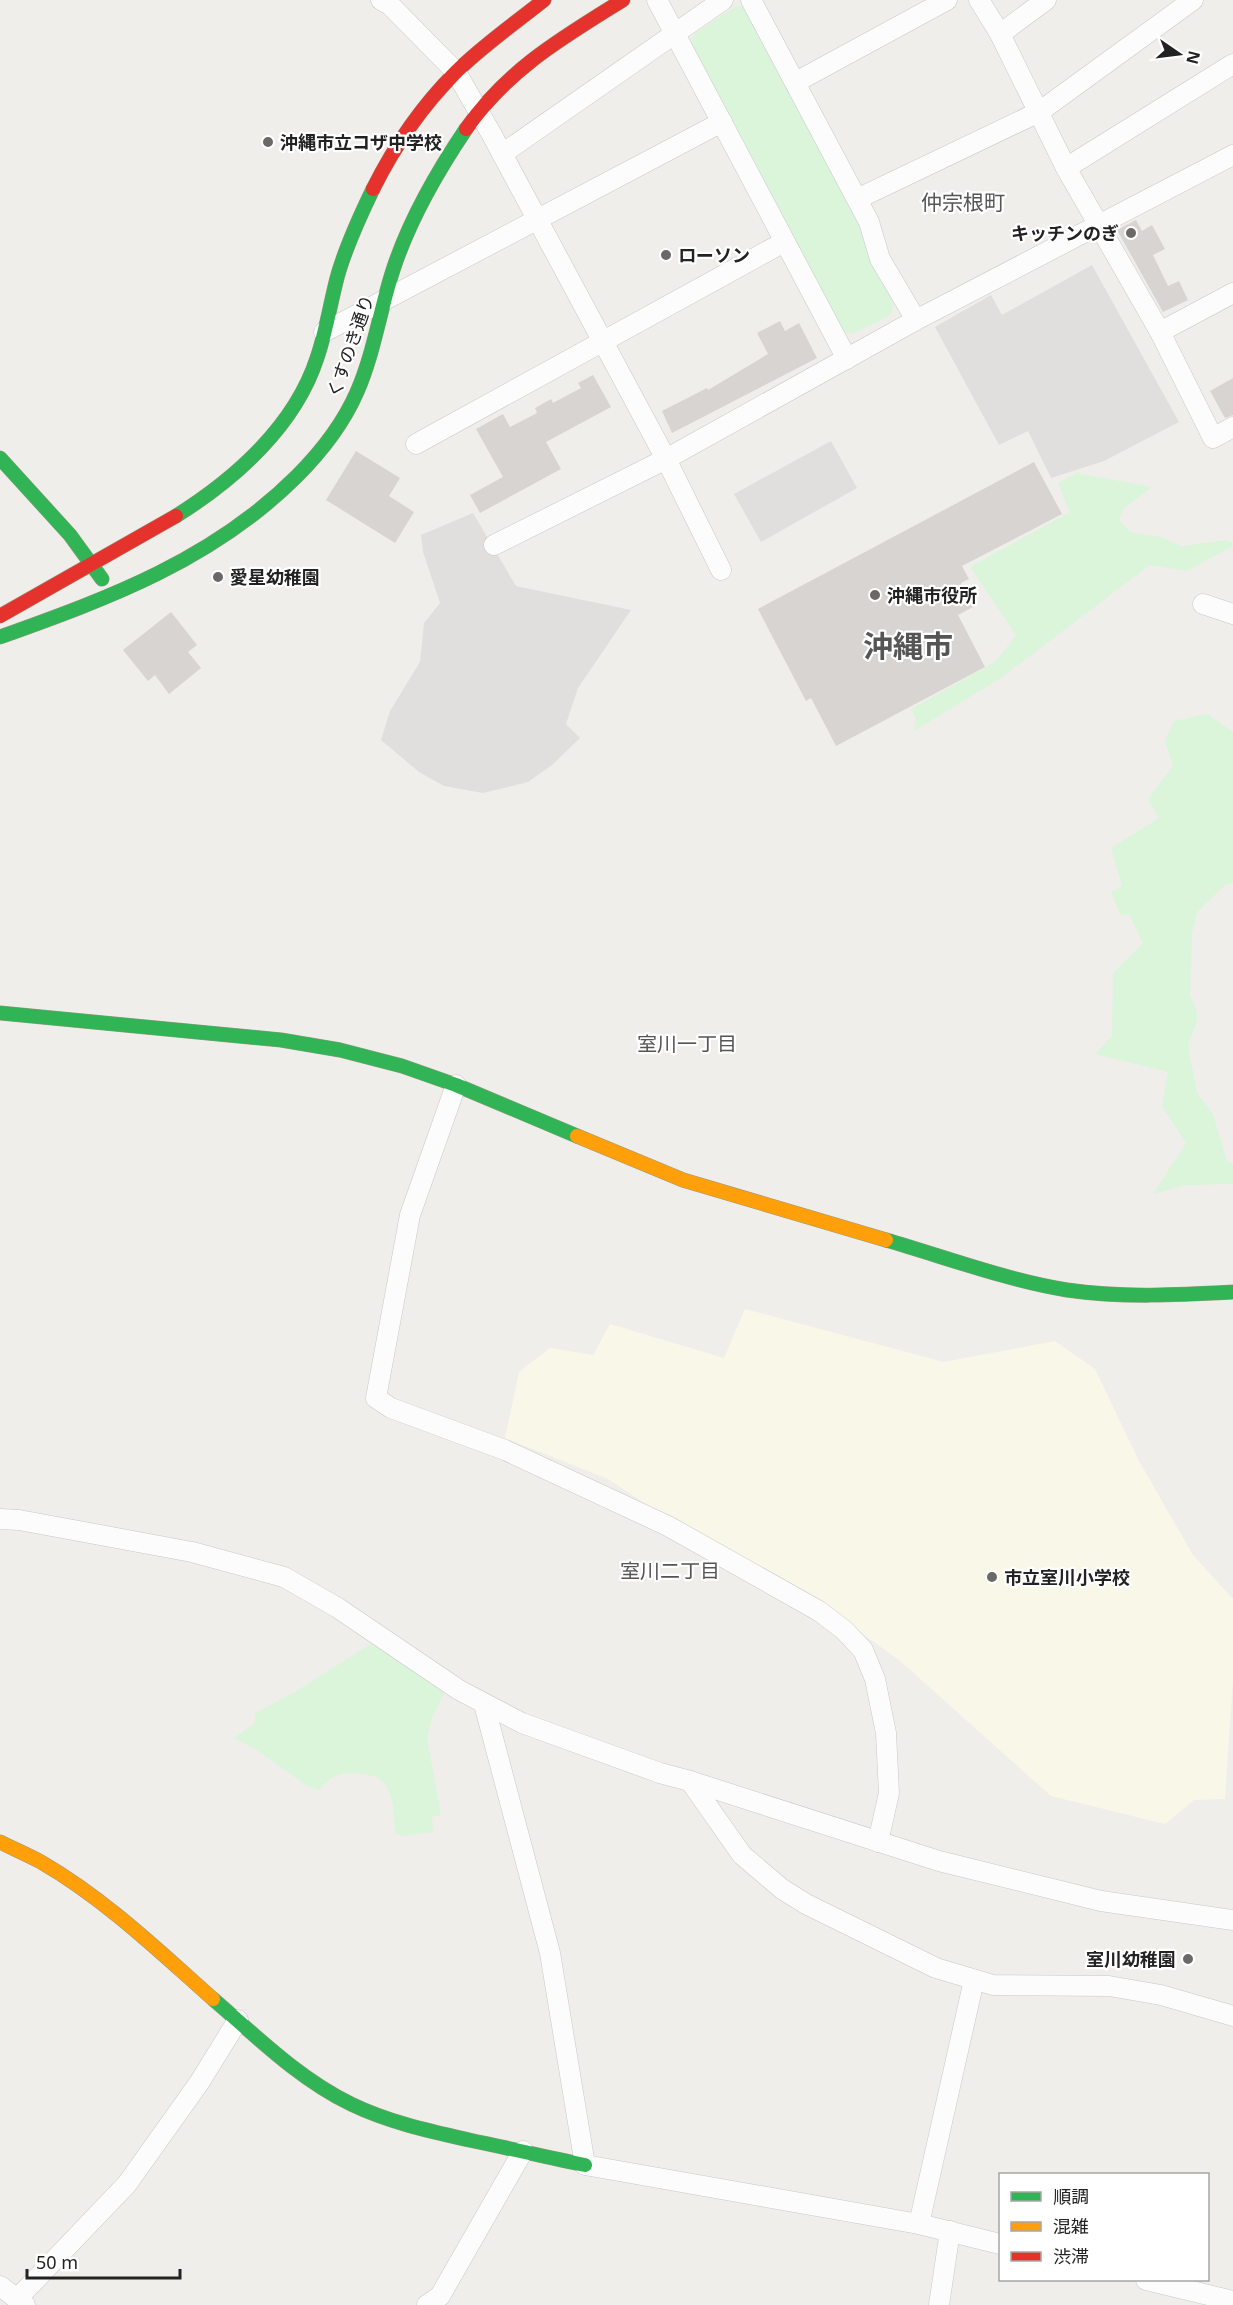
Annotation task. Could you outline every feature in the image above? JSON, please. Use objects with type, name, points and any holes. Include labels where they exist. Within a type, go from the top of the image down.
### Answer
[{"type":"street","name":"くすのき通り","points":[[0,616],[168,521],[221,485],[266,443],[303,389],[316,361],[332,293],[345,253],[369,196],[400,140],[423,107],[456,72],[544,0]]},
{"type":"street","name":"くすのき通り","points":[[0,637],[112,596],[193,558],[254,517],[289,486],[343,419],[361,379],[386,300],[391,274],[409,230],[449,155],[477,112],[509,78],[529,61],[623,0]]},
{"type":"street","points":[[657,0],[847,359]]},
{"type":"street","points":[[502,154],[723,0]]},
{"type":"street","points":[[751,0],[858,199],[869,222],[880,259],[916,320]]},
{"type":"street","points":[[796,82],[947,0]]},
{"type":"street","points":[[979,0],[1000,34],[1066,168],[1160,332],[1213,438],[1233,428]]},
{"type":"street","points":[[1000,34],[1046,0]]},
{"type":"street","points":[[858,199],[1039,112],[1193,0]]},
{"type":"street","points":[[387,2],[456,72],[666,459],[722,570]]},
{"type":"street","points":[[1066,168],[1233,64]]},
{"type":"street","points":[[324,332],[722,122]]},
{"type":"street","points":[[494,545],[666,459],[916,320],[1233,154]]},
{"type":"street","points":[[416,444],[784,242]]},
{"type":"street","points":[[1160,332],[1233,293]]},
{"type":"street","points":[[0,458],[70,535],[93,565],[112,596]]},
{"type":"street","points":[[1203,604],[1233,614]]},
{"type":"street","points":[[0,1013],[281,1040],[340,1050],[402,1066],[456,1085],[683,1180],[1022,1280],[1075,1290],[1132,1294],[1190,1295],[1233,1292]]},
{"type":"street","points":[[456,1085],[410,1215],[376,1398],[391,1408],[505,1450],[669,1526],[819,1611],[844,1630],[863,1650],[875,1679],[886,1733],[889,1793],[878,1842]]},
{"type":"street","points":[[0,1519],[19,1520],[192,1552],[284,1577],[338,1608],[459,1690],[484,1704],[522,1723],[660,1773],[939,1861],[1101,1901],[1233,1920]]},
{"type":"street","points":[[484,1704],[550,1953],[585,2165]]},
{"type":"street","points":[[690,1781],[742,1855],[782,1889],[806,1904],[936,1968],[993,1985],[1109,1986],[1161,1995],[1233,2016]]},
{"type":"street","points":[[0,1842],[41,1862],[93,1897],[135,1930],[281,2058],[317,2084],[350,2103],[392,2121],[585,2165],[919,2224],[999,2244]]},
{"type":"street","points":[[919,2224],[974,1980]]},
{"type":"street","points":[[0,2286],[21,2302],[127,2184],[199,2083],[238,2020]]},
{"type":"street","points":[[427,2305],[440,2296],[523,2151]]},
{"type":"street","points":[[939,2305],[950,2231]]},
{"type":"street","points":[[1150,2281],[1233,2301]]},
{"type":"shaded area","points":[[1092,265],[1179,422],[1104,461],[1051,478],[1028,431],[999,445],[935,327],[991,295],[1002,315]]},
{"type":"shaded area","points":[[831,441],[857,488],[761,542],[734,494]]},
{"type":"shaded area","points":[[473,513],[516,586],[631,610],[578,688],[566,724],[580,738],[552,765],[528,782],[483,793],[444,786],[419,772],[381,740],[390,711],[420,662],[424,623],[440,603],[423,552],[421,535]]},
{"type":"shaded area","name":"市立室川小学校","points":[[745,1309],[944,1362],[1055,1341],[1095,1369],[1139,1461],[1193,1555],[1233,1599],[1233,1680],[1225,1799],[1194,1800],[1165,1824],[1051,1796],[899,1660],[840,1618],[667,1518],[608,1479],[505,1438],[519,1372],[550,1348],[593,1355],[610,1324],[724,1358]]},
{"type":"green space","points":[[736,6],[747,7],[864,225],[894,302],[891,315],[852,334],[839,332],[691,44],[694,34]]},
{"type":"green space","points":[[1077,473],[1152,487],[1123,509],[1119,520],[1130,532],[1161,537],[1181,546],[1226,540],[1233,543],[1233,546],[1187,571],[1150,565],[1001,678],[914,731],[916,720],[911,709],[995,662],[1016,635],[970,567],[1070,512],[1058,483]]},
{"type":"green space","points":[[1207,714],[1233,732],[1233,883],[1226,884],[1197,912],[1192,933],[1190,994],[1197,1012],[1197,1021],[1188,1045],[1197,1093],[1213,1114],[1227,1162],[1233,1163],[1233,1184],[1186,1185],[1153,1194],[1186,1143],[1162,1106],[1168,1072],[1095,1054],[1112,1036],[1113,973],[1143,943],[1130,916],[1120,914],[1111,892],[1122,886],[1111,848],[1159,818],[1148,799],[1173,766],[1165,741],[1174,721]]},
{"type":"green space","points":[[381,1637],[450,1683],[432,1717],[427,1738],[441,1815],[432,1817],[433,1832],[401,1836],[395,1833],[390,1794],[384,1783],[377,1778],[363,1774],[338,1775],[319,1790],[309,1787],[252,1747],[234,1738],[255,1723],[255,1713],[295,1692]]},
{"type":"building","points":[[1136,220],[1142,231],[1152,225],[1165,249],[1153,255],[1168,286],[1179,281],[1188,300],[1163,312],[1117,230]]},
{"type":"building","points":[[780,321],[785,331],[799,323],[817,358],[672,433],[662,411],[707,388],[708,390],[768,354],[757,333]]},
{"type":"building","points":[[593,375],[611,407],[546,442],[561,469],[480,513],[470,495],[503,477],[476,429],[503,414],[510,427],[537,413],[535,408],[551,399],[553,403],[581,388],[578,383]]},
{"type":"building","points":[[1233,378],[1233,415],[1225,418],[1210,391]]},
{"type":"building","points":[[356,451],[400,478],[389,496],[414,512],[395,543],[326,500]]},
{"type":"building","name":"沖縄市役所","points":[[1034,462],[1062,514],[962,566],[969,579],[961,583],[973,607],[958,615],[985,667],[836,746],[811,698],[806,701],[758,609]]},
{"type":"building","points":[[171,612],[197,645],[188,652],[201,668],[169,694],[155,675],[148,681],[123,650]]},
{"type":"traffic: fast","points":[[0,637],[120,591],[195,554],[265,505],[306,467],[338,426],[357,392],[368,362],[388,285],[407,233],[434,180],[466,129]]},
{"type":"traffic: fast","points":[[176,516],[241,468],[278,428],[294,406],[317,358],[340,267],[373,189]]},
{"type":"traffic: fast","points":[[0,458],[70,535],[102,579]]},
{"type":"traffic: fast","points":[[0,1013],[281,1040],[340,1050],[402,1066],[456,1085],[577,1136]]},
{"type":"traffic: fast","points":[[886,1240],[998,1274],[1067,1290],[1129,1295],[1233,1292]]},
{"type":"traffic: fast","points":[[213,1999],[296,2070],[351,2104],[394,2121],[424,2129],[585,2165]]},
{"type":"traffic: slow","points":[[577,1136],[683,1180],[886,1240]]},
{"type":"traffic: slow","points":[[0,1842],[41,1862],[87,1892],[131,1926],[213,1999]]},
{"type":"traffic: jam","points":[[373,189],[409,128],[443,86],[498,35],[544,0]]},
{"type":"traffic: jam","points":[[466,129],[500,89],[537,56],[623,0]]},
{"type":"traffic: jam","points":[[0,616],[176,516]]},
{"type":"place","name":"沖縄市立コザ中学校","points":[[268,142]]},
{"type":"place","name":"キッチンのぎ","points":[[1131,233]]},
{"type":"place","name":"ローソン","points":[[666,255]]},
{"type":"place","name":"愛星幼稚園","points":[[218,577]]},
{"type":"place","name":"沖縄市役所","points":[[875,595]]},
{"type":"place","name":"市立室川小学校","points":[[992,1577]]},
{"type":"place","name":"室川幼稚園","points":[[1188,1959]]},
{"type":"district","name":"仲宗根町","points":[[963,202]]},
{"type":"district","name":"沖縄市","points":[[908,645]]},
{"type":"district","name":"室川一丁目","points":[[687,1043]]},
{"type":"district","name":"室川二丁目","points":[[670,1570]]}]
